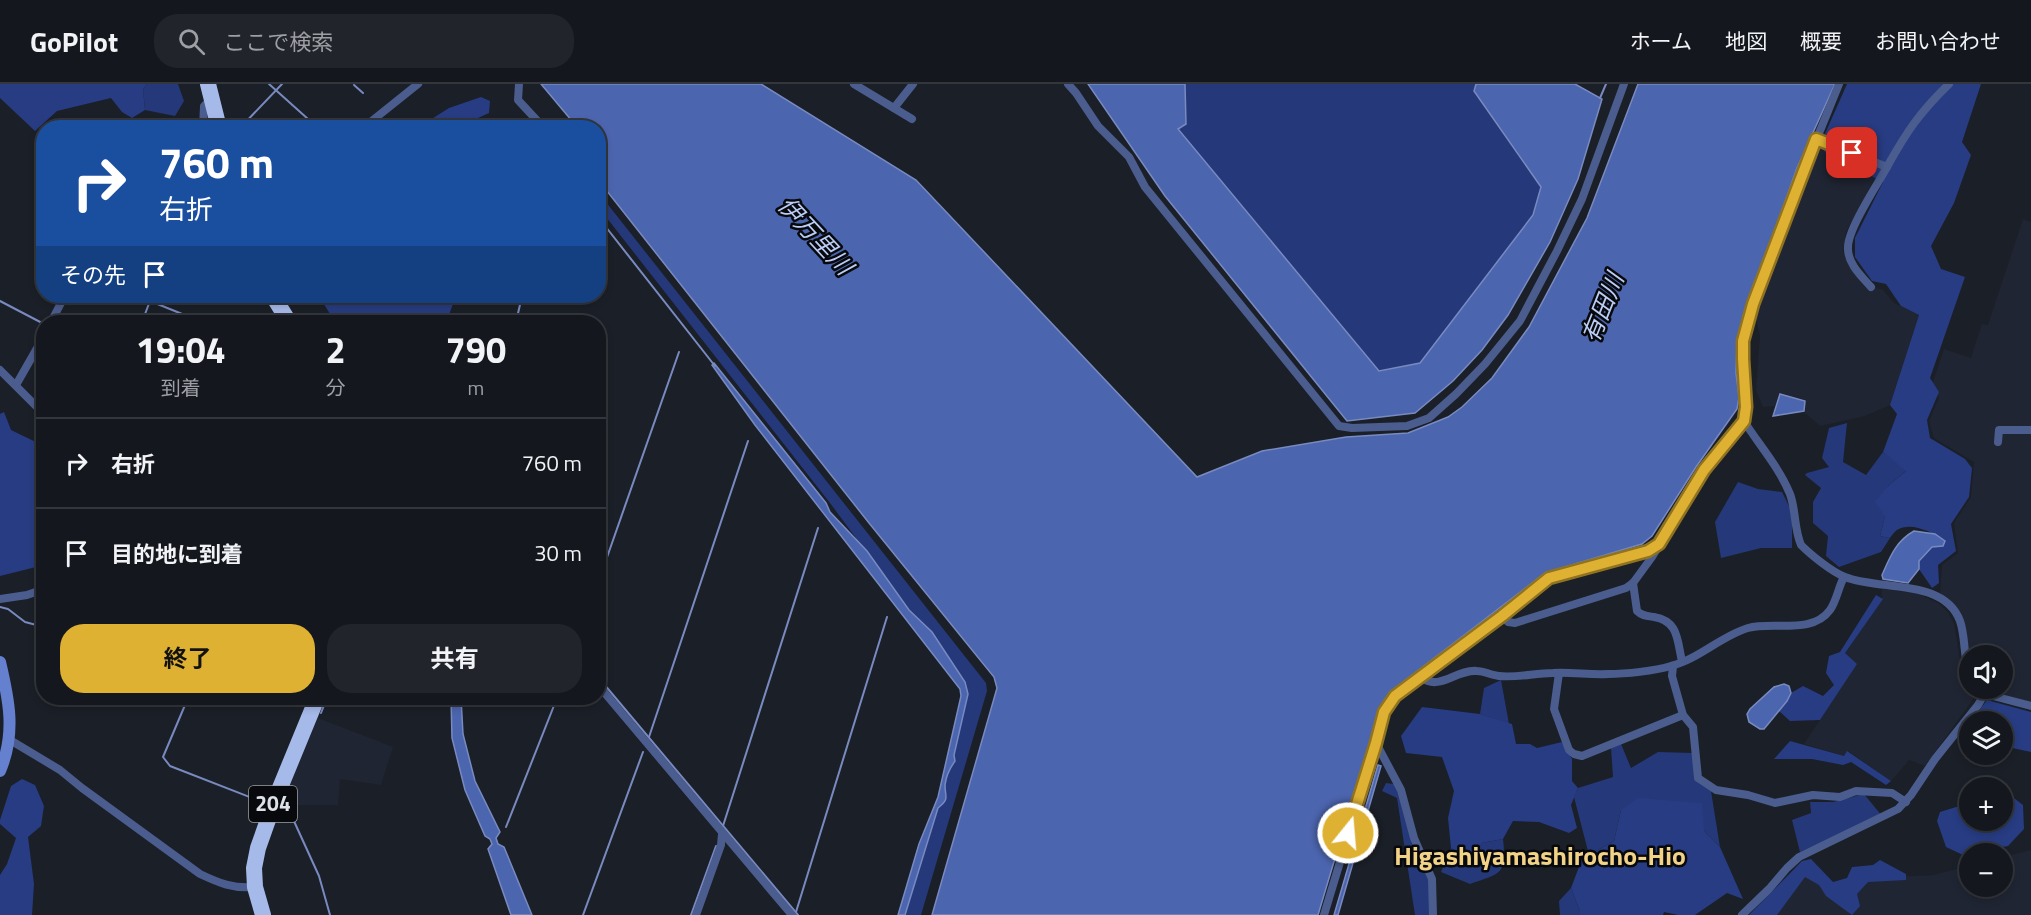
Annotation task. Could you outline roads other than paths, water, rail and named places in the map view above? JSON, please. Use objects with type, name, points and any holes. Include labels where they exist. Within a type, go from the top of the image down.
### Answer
[{"type":"highway","points":[[210,91],[217,120]]},
{"type":"highway","name":"204","points":[[262,915],[255,887],[254,868],[264,829],[314,705]]},
{"type":"street","points":[[373,120],[418,84]]},
{"type":"street","points":[[519,84],[518,100],[537,120]]},
{"type":"street","points":[[854,84],[912,119]]},
{"type":"street","points":[[894,108],[913,84]]},
{"type":"street","points":[[1068,84],[1098,126],[1129,157],[1145,187],[1339,426],[1352,428],[1407,426],[1429,418],[1485,364],[1520,321],[1582,199],[1624,84]]},
{"type":"street","points":[[1502,616],[1508,622],[1515,623],[1626,588],[1633,583],[1652,557],[1704,470],[1744,421],[1746,407],[1743,341],[1757,294],[1839,84]]},
{"type":"street","points":[[1871,287],[1857,272],[1848,249],[1850,238],[1858,219],[1906,132],[1949,84]]},
{"type":"street","points":[[203,120],[204,106],[210,91]]},
{"type":"street","points":[[1816,139],[1887,167]]},
{"type":"street","points":[[16,385],[36,350]]},
{"type":"street","points":[[0,370],[36,406]]},
{"type":"street","points":[[1744,421],[1780,474],[1790,494],[1801,545],[1844,577],[1875,584],[1916,588],[1936,596],[1950,607],[1960,621],[1964,645]]},
{"type":"street","points":[[1998,442],[1999,430],[2031,430]]},
{"type":"street","points":[[1324,915],[1384,712],[1395,696],[1549,578],[1648,551],[1659,544]]},
{"type":"street","points":[[1421,678],[1434,683],[1442,682],[1458,674],[1477,670],[1512,677],[1559,673],[1608,675],[1673,666],[1694,658],[1741,630],[1751,627],[1790,626],[1815,622],[1824,617],[1830,609],[1844,577]]},
{"type":"street","points":[[1633,583],[1637,611],[1642,615],[1663,619],[1674,627],[1682,661]]},
{"type":"street","points":[[0,599],[36,592]]},
{"type":"street","points":[[0,662],[9,709],[10,740],[0,771]]},
{"type":"street","points":[[1673,666],[1672,676],[1683,715],[1694,727],[1698,778],[1716,790],[1748,795],[1774,803],[1813,795],[1840,797],[1856,791],[1892,793],[1906,802]]},
{"type":"street","points":[[1559,673],[1554,709],[1569,750],[1574,754],[1582,756],[1683,715]]},
{"type":"street","points":[[606,695],[792,915]]},
{"type":"street","points":[[1742,915],[1799,857],[1880,819],[1906,802],[1935,759],[1978,705],[1980,699]]},
{"type":"street","points":[[2008,699],[2031,706]]},
{"type":"street","points":[[10,740],[60,770],[200,874],[221,885],[240,888],[255,887]]},
{"type":"street","points":[[1376,743],[1401,790],[1414,838],[1432,879],[1432,915]]},
{"type":"street","points":[[696,915],[721,846],[722,834]]},
{"type":"water","points":[[541,84],[761,84],[916,180],[1197,477],[1262,451],[1346,437],[1408,433],[1448,417],[1462,407],[1492,378],[1529,327],[1587,218],[1638,84],[1835,84],[1797,168],[1746,311],[1737,344],[1736,373],[1739,397],[1737,409],[1696,467],[1652,536],[1642,544],[1545,573],[1390,692],[1381,705],[1318,915],[932,915],[997,688],[994,677],[869,523],[606,190],[606,120],[571,120]]},
{"type":"water","points":[[1088,84],[1185,84],[1186,124],[1178,129],[1379,371],[1420,363],[1533,215],[1541,187],[1474,91],[1476,84],[1575,84],[1602,99],[1578,179],[1550,242],[1508,315],[1482,350],[1453,381],[1415,413],[1347,421],[1165,196]]},
{"type":"water","points":[[714,363],[826,503],[830,512],[867,551],[909,610],[932,632],[965,682],[968,694],[954,755],[955,761],[948,772],[945,785],[946,798],[938,808],[905,915],[898,915],[919,844],[938,797],[961,696],[960,689],[755,425],[712,365]]},
{"type":"water","points":[[1780,394],[1805,401],[1804,411],[1773,416]]},
{"type":"water","points":[[1914,531],[1935,534],[1945,541],[1943,546],[1932,547],[1919,561],[1919,569],[1908,583],[1883,579],[1882,575],[1894,550]]},
{"type":"water","points":[[1784,684],[1789,686],[1791,693],[1764,729],[1749,722],[1747,714],[1750,709],[1774,687]]},
{"type":"water","points":[[451,705],[461,705],[463,734],[475,781],[500,832],[496,838],[498,844],[504,847],[532,915],[511,915],[488,849],[492,844],[485,836],[465,790],[452,738]]},
{"type":"water","points":[[1378,765],[1381,766],[1338,915],[1334,915]]},
{"type":"waterway","points":[[269,84],[309,120]]},
{"type":"waterway","points":[[248,120],[282,84]]},
{"type":"waterway","points":[[1600,98],[1606,84]]},
{"type":"waterway","points":[[354,85],[363,93]]},
{"type":"waterway","points":[[606,227],[715,366]]},
{"type":"waterway","points":[[0,301],[36,320]]},
{"type":"waterway","points":[[145,315],[149,303]]},
{"type":"waterway","points":[[155,303],[185,315]]},
{"type":"waterway","points":[[518,315],[520,303]]},
{"type":"waterway","points":[[606,560],[679,352]]},
{"type":"waterway","points":[[649,737],[748,441]]},
{"type":"waterway","points":[[723,826],[818,528]]},
{"type":"waterway","points":[[0,607],[8,609],[25,622],[36,625]]},
{"type":"waterway","points":[[796,912],[887,617]]},
{"type":"waterway","points":[[606,687],[798,915]]},
{"type":"waterway","points":[[185,705],[163,757],[170,766],[265,803]]},
{"type":"waterway","points":[[321,713],[324,705]]},
{"type":"waterway","points":[[506,827],[554,705]]},
{"type":"waterway","points":[[583,915],[643,752]]},
{"type":"waterway","points":[[282,810],[293,819],[319,876],[330,915]]},
{"type":"waterway","points":[[691,915],[716,846]]},
{"type":"district","name":"Higashiyamashirocho-Hio","points":[[1540,856]]},
{"type":"water label","name":"伊万里川","points":[[815,236]]},
{"type":"water label","name":"有田川","points":[[1603,308]]}]
